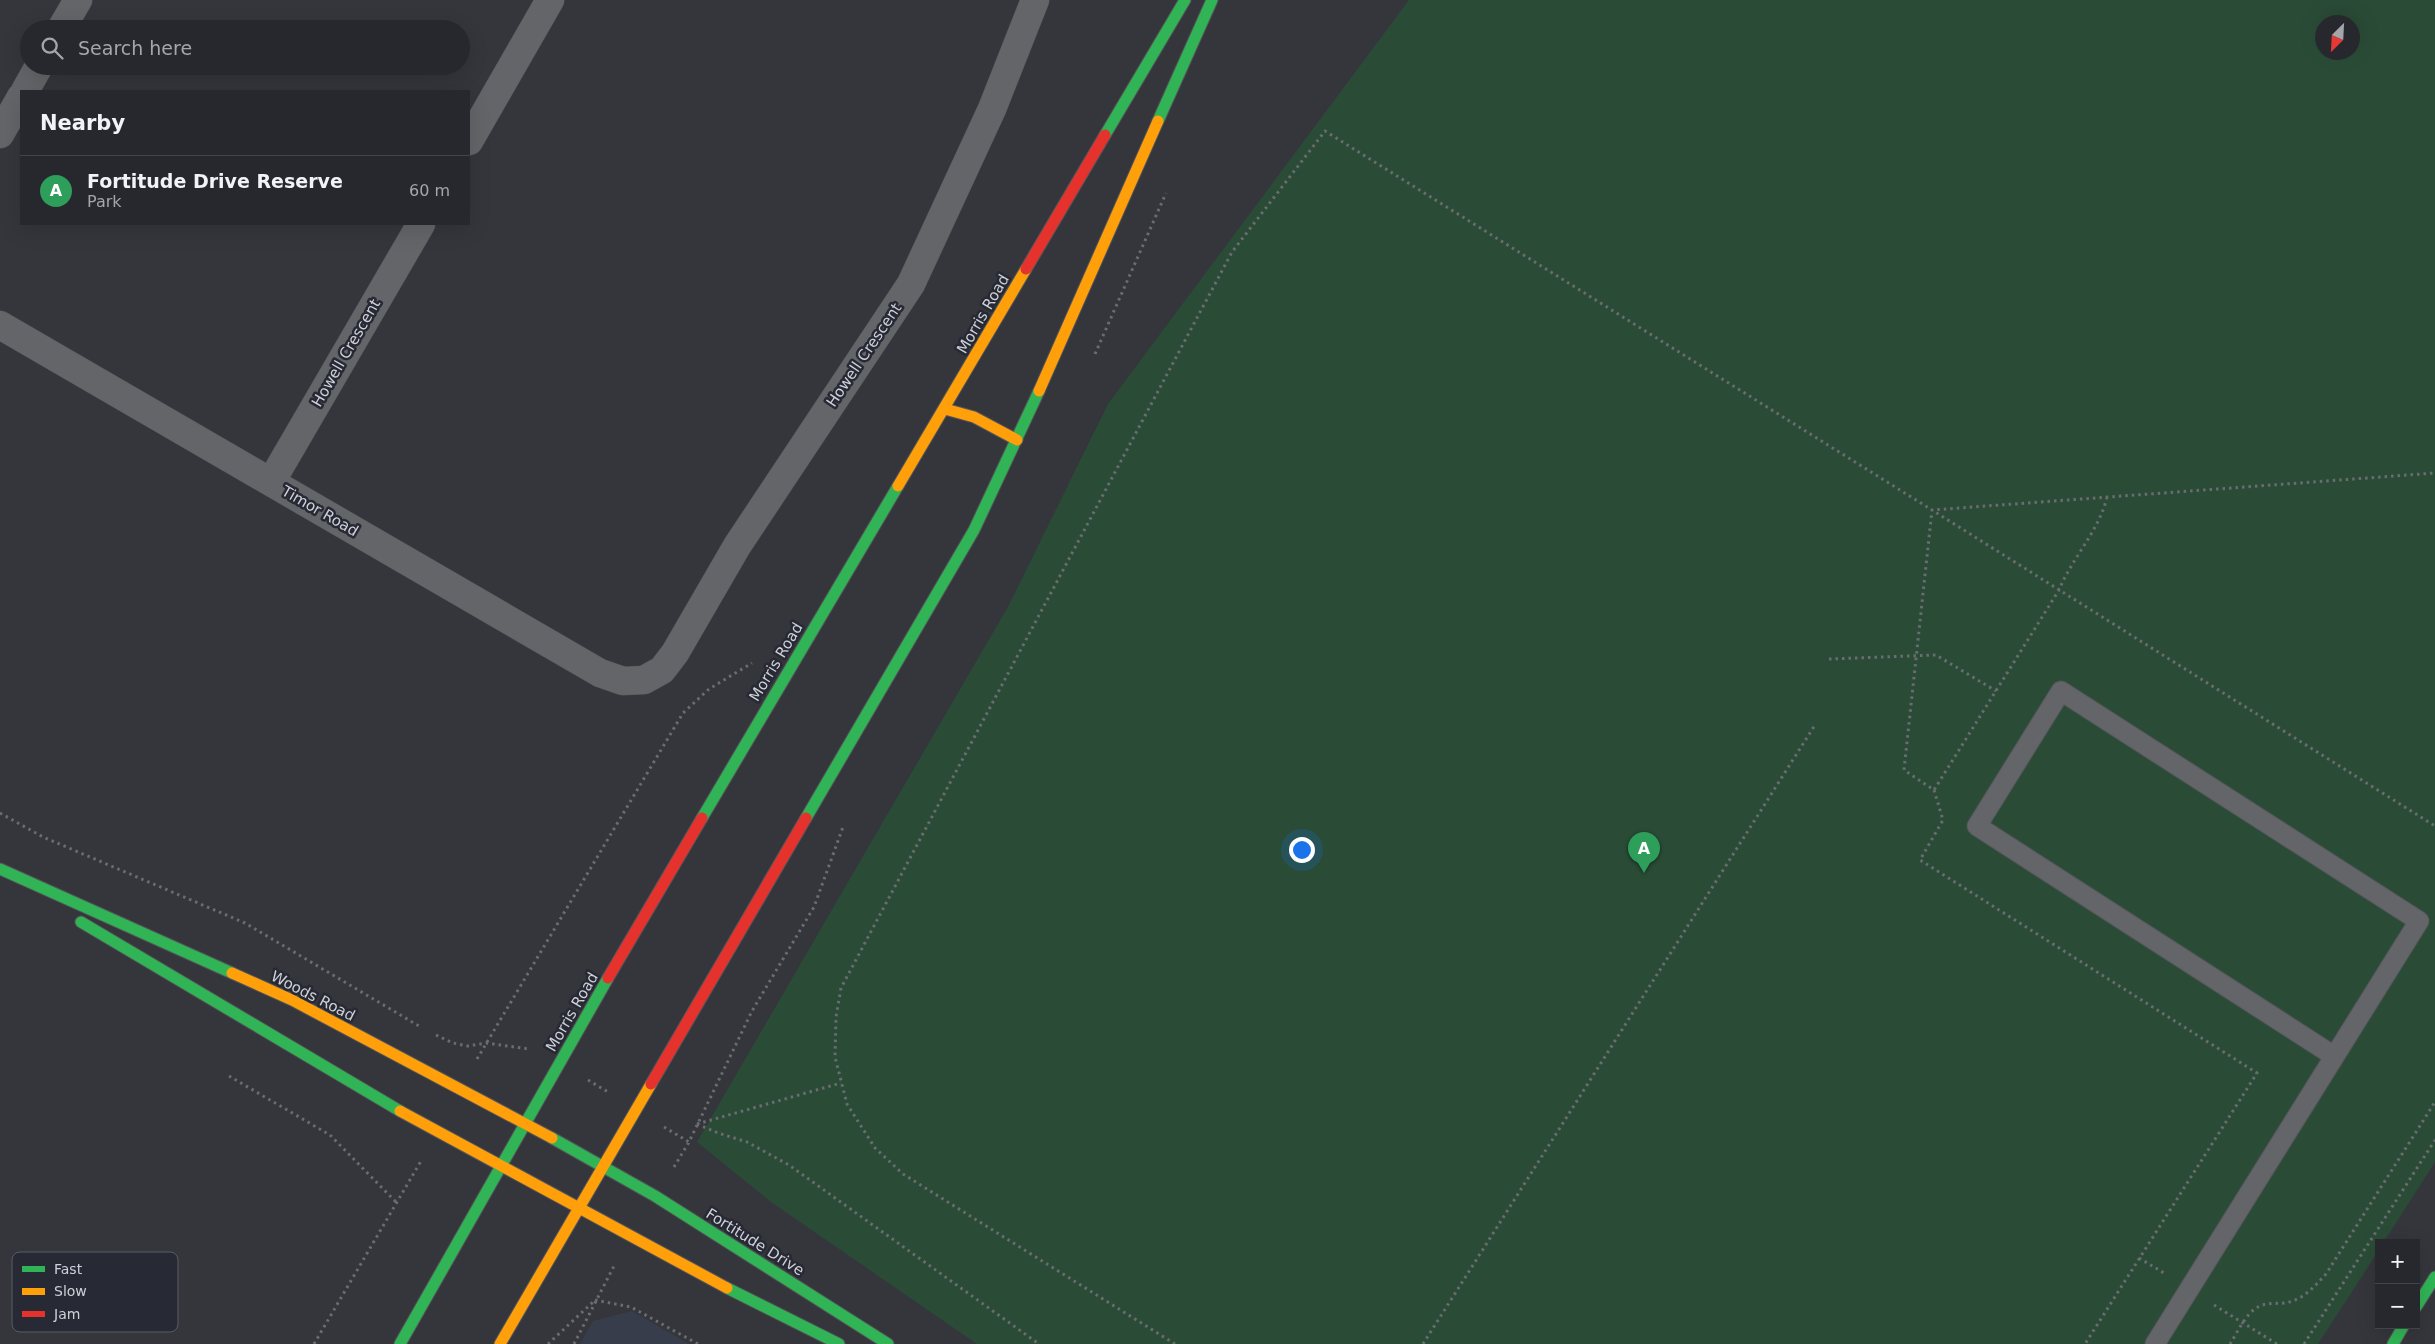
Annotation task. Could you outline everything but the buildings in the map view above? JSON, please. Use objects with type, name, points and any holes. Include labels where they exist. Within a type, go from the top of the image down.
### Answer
[{"type":"street","points":[[66,20],[78,0]]},
{"type":"street","points":[[470,139],[550,0]]},
{"type":"street","name":"Howell Crescent","points":[[644,680],[662,670],[675,653],[738,546],[912,284],[992,109],[1036,0]]},
{"type":"street","name":"Morris Road","points":[[400,1344],[757,724],[945,409],[1185,0]]},
{"type":"street","points":[[500,1344],[974,530],[1017,440],[1212,0]]},
{"type":"street","points":[[26,90],[34,75]]},
{"type":"street","points":[[0,134],[20,99]]},
{"type":"street","name":"Howell Crescent","points":[[271,482],[420,225]]},
{"type":"street","name":"Timor Road","points":[[0,326],[600,673],[623,681],[644,680]]},
{"type":"street","points":[[945,409],[974,417],[1017,440]]},
{"type":"street","name":"Woods Road","points":[[0,869],[292,1000],[526,1124],[603,1168]]},
{"type":"street","points":[[0,875],[51,904]]},
{"type":"street","points":[[68,914],[398,1110],[503,1165],[771,1312],[840,1344]]},
{"type":"street","name":"Fortitude Drive","points":[[603,1168],[655,1196],[888,1344]]},
{"type":"street","points":[[2420,1301],[2435,1278]]},
{"type":"street","points":[[2392,1344],[2401,1329]]},
{"type":"lane","points":[[2155,1344],[2419,921],[2061,691],[1977,826],[2334,1056]]},
{"type":"path","points":[[1175,1344],[904,1174],[875,1148],[847,1104],[835,1057],[836,1017],[841,988],[854,960],[922,839],[1232,252],[1325,131],[2435,826]]},
{"type":"path","points":[[1932,510],[2435,473]]},
{"type":"path","points":[[1934,790],[2059,590],[2066,572],[2103,513],[2106,497]]},
{"type":"path","points":[[1932,510],[1904,770],[1934,790],[1944,820],[1920,860],[2257,1073],[2085,1344]]},
{"type":"path","points":[[1830,658],[1917,654],[1936,655],[1996,691]]},
{"type":"path","points":[[460,1090],[486,1043],[683,713],[709,689],[749,667],[755,660]]},
{"type":"path","points":[[1423,1344],[1815,725]]},
{"type":"path","points":[[0,813],[42,837],[245,923],[421,1027]]},
{"type":"path","points":[[429,1032],[453,1043],[468,1046],[486,1043],[538,1051],[638,1108],[689,1142]]},
{"type":"path","points":[[229,1076],[330,1135],[396,1202]]},
{"type":"path","points":[[841,1082],[697,1124],[748,1142],[790,1165],[1039,1344]]},
{"type":"path","points":[[2230,1344],[2257,1307],[2299,1299],[2310,1291],[2326,1274],[2435,1102]]},
{"type":"path","points":[[314,1344],[438,1131]]},
{"type":"path","points":[[2304,1344],[2435,1140]]},
{"type":"path","points":[[548,1344],[595,1300]]},
{"type":"path","points":[[574,1344],[595,1300]]},
{"type":"path","points":[[595,1300],[631,1307],[698,1344]]},
{"type":"shaded area","points":[[632,1311],[689,1344],[580,1344],[593,1321]]},
{"type":"green space","points":[[1409,0],[2435,0],[2435,1162],[2386,1239],[2375,1239],[2375,1256],[2318,1344],[977,1344],[771,1202],[697,1142],[1009,605],[1108,404]]},
{"type":"traffic: fast","points":[[1105,135],[1185,0]]},
{"type":"traffic: fast","points":[[1158,121],[1212,0]]},
{"type":"traffic: fast","points":[[806,818],[974,530],[1039,391]]},
{"type":"traffic: fast","points":[[702,818],[898,486]]},
{"type":"traffic: fast","points":[[0,869],[232,973]]},
{"type":"traffic: fast","points":[[81,922],[400,1111]]},
{"type":"traffic: fast","points":[[400,1344],[608,978]]},
{"type":"traffic: fast","points":[[552,1138],[655,1196],[888,1344]]},
{"type":"traffic: fast","points":[[2420,1301],[2435,1277]]},
{"type":"traffic: fast","points":[[727,1288],[839,1344]]},
{"type":"traffic: fast","points":[[2393,1344],[2402,1329]]},
{"type":"traffic: slow","points":[[1039,391],[1158,121]]},
{"type":"traffic: slow","points":[[898,486],[1026,269]]},
{"type":"traffic: slow","points":[[945,409],[974,417],[1017,440]]},
{"type":"traffic: slow","points":[[232,973],[292,1000],[552,1138]]},
{"type":"traffic: slow","points":[[500,1344],[651,1084]]},
{"type":"traffic: slow","points":[[400,1111],[727,1288]]},
{"type":"traffic: jam","points":[[1026,269],[1105,135]]},
{"type":"traffic: jam","points":[[608,978],[702,818]]},
{"type":"traffic: jam","points":[[651,1084],[806,818]]},
{"type":"place","name":"Fortitude Drive Reserve","points":[[1644,873]]}]
